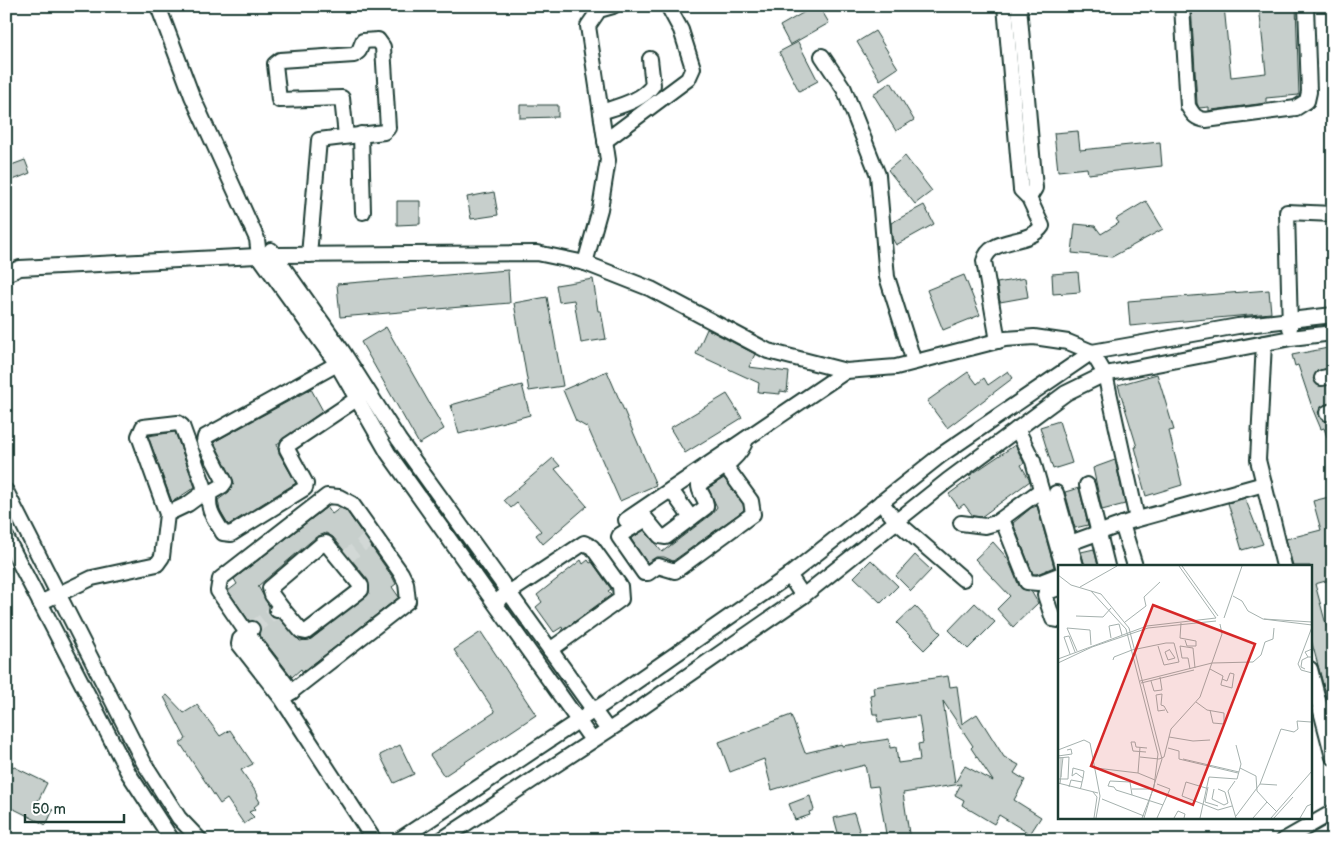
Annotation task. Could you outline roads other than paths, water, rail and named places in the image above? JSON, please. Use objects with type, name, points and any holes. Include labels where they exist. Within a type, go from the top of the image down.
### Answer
[{"type":"street","points":[[158,6],[192,96],[257,238],[259,256],[336,364],[399,440],[608,730]]},
{"type":"street","points":[[585,263],[600,209],[608,160],[588,26],[599,10],[613,6]]},
{"type":"street","points":[[605,141],[688,80],[693,68],[681,30],[668,6]]},
{"type":"street","points":[[998,341],[984,261],[986,254],[993,248],[1038,233],[1042,226],[1029,198],[1022,190],[1005,6]]},
{"type":"street","points":[[1019,6],[1035,188],[1029,198]]},
{"type":"street","points":[[1182,6],[1188,106],[1192,115],[1206,120],[1296,108],[1302,105],[1309,92],[1306,6]]},
{"type":"street","points":[[309,255],[317,143],[322,138],[346,136],[384,132],[388,128],[381,41],[363,41],[359,51],[354,55],[277,62],[275,68],[279,100],[340,97],[346,136]]},
{"type":"street","points":[[822,56],[844,89],[878,175],[887,277],[914,362]]},
{"type":"street","points":[[601,112],[640,98],[649,91],[653,85],[650,59]]},
{"type":"street","points":[[361,134],[363,212]]},
{"type":"street","points":[[1291,338],[1286,212],[1333,214]]},
{"type":"street","points":[[257,238],[276,255],[363,395],[388,452],[592,740]]},
{"type":"street","points":[[6,274],[20,268],[276,255],[537,253],[585,263],[651,289],[768,351],[846,371],[896,367],[998,341],[1034,337],[1068,342],[1092,352],[1105,374],[1136,519]]},
{"type":"street","points":[[399,840],[594,710],[789,575],[941,455],[1092,352],[1238,326],[1333,315]]},
{"type":"street","points":[[441,840],[608,730],[803,596],[896,521],[1066,393],[1105,374],[1291,338],[1333,333]]},
{"type":"street","points":[[1264,343],[1258,460],[1284,565]]},
{"type":"street","points":[[336,364],[205,437],[204,442],[225,482],[210,493],[208,510],[224,533],[231,534],[305,488],[306,484],[287,449],[288,445],[363,395]]},
{"type":"street","points":[[626,521],[846,371]]},
{"type":"street","points":[[1024,397],[1037,414]]},
{"type":"street","points":[[40,603],[57,593],[97,576],[157,564],[162,557],[167,514],[139,436],[143,427],[178,423],[182,426],[204,486],[203,493],[188,504],[167,514]]},
{"type":"street","points":[[1017,429],[1033,461],[1063,565]]},
{"type":"street","points":[[724,465],[751,501],[752,514],[675,572],[658,566],[648,573],[644,572],[619,537],[642,519],[646,519],[660,536],[666,537],[706,507],[699,484],[743,449],[746,439]]},
{"type":"street","points":[[1070,543],[1136,519],[1264,484]]},
{"type":"street","points":[[1087,485],[1107,565]]},
{"type":"street","points":[[671,490],[691,518]]},
{"type":"street","points":[[961,523],[985,526],[1002,519],[1041,490]]},
{"type":"street","points":[[6,491],[144,763],[179,818],[200,840]]},
{"type":"street","points":[[1056,493],[1076,565]]},
{"type":"street","points":[[287,695],[408,602],[406,583],[401,573],[371,537],[352,504],[339,497],[327,496],[220,579],[218,591],[250,630],[240,639],[239,644],[287,695],[374,840]]},
{"type":"street","points":[[881,502],[896,521],[963,579]]},
{"type":"street","points":[[1002,519],[1027,582],[1038,583],[1058,575]]},
{"type":"street","points":[[1122,524],[1135,565]]},
{"type":"street","points":[[6,537],[129,774],[172,840]]},
{"type":"street","points":[[326,543],[342,560],[361,586],[361,590],[306,632],[300,631],[279,609],[270,588],[322,544],[326,543]]},
{"type":"street","points":[[494,602],[584,543],[592,547],[620,586],[621,599],[550,650]]},
{"type":"street","points":[[789,575],[803,596]]},
{"type":"street","points":[[1058,588],[1047,592],[1045,595],[1053,619],[1058,620]]},
{"type":"street","points":[[1312,677],[1333,757]]},
{"type":"street","points":[[459,799],[472,819]]},
{"type":"street","points":[[1284,840],[1333,812]]},
{"type":"tunnel","points":[[344,559],[369,539]]},
{"type":"tunnel","points":[[252,629],[277,610]]}]
